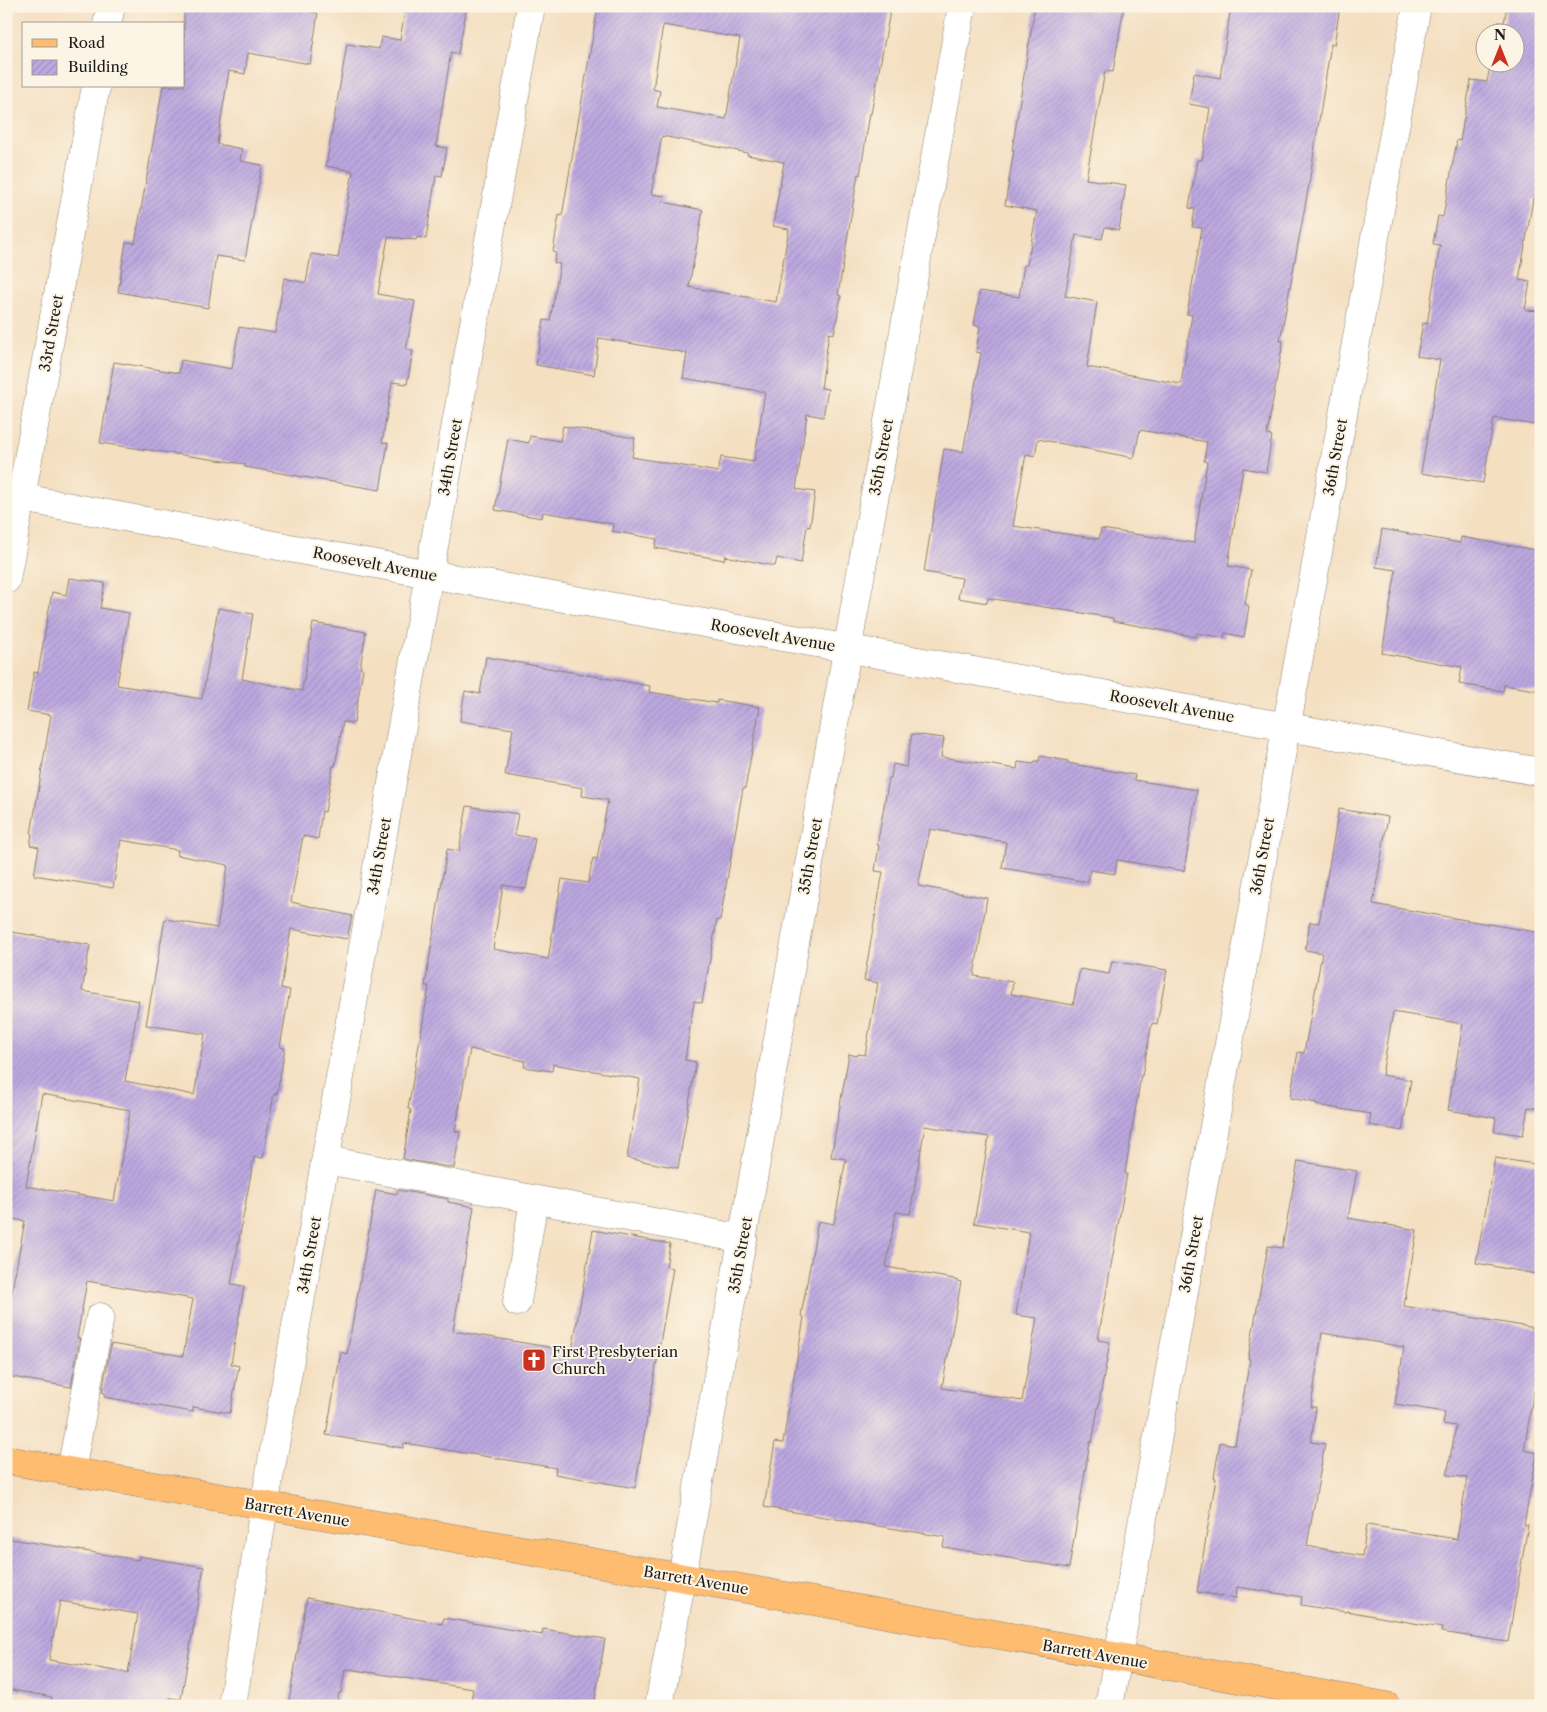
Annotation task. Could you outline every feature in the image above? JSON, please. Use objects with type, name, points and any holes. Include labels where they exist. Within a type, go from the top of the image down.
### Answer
[{"type":"main road","name":"Barrett Avenue","points":[[6,1460],[681,1577],[1386,1706]]},
{"type":"street","points":[[107,22],[111,6]]},
{"type":"street","name":"34th Street","points":[[232,1706],[264,1506],[531,6]]},
{"type":"street","name":"35th Street","points":[[659,1706],[962,6]]},
{"type":"street","name":"36th Street","points":[[1109,1706],[1416,6]]},
{"type":"street","name":"33rd Street","points":[[6,580],[14,497],[96,88]]},
{"type":"street","name":"Roosevelt Avenue","points":[[14,497],[429,574],[1541,772]]},
{"type":"street","points":[[326,1160],[743,1239]]},
{"type":"street","points":[[517,1302],[534,1200]]},
{"type":"street","points":[[71,1472],[100,1317]]},
{"type":"building","points":[[184,6],[279,6],[318,13],[310,64],[248,53],[245,74],[229,71],[217,144],[242,149],[240,161],[262,165],[245,260],[216,256],[208,308],[118,292],[126,242],[135,243],[163,88],[185,88]]},
{"type":"building","points":[[406,6],[467,6],[458,54],[451,52],[436,146],[447,148],[442,176],[436,175],[426,239],[417,237],[416,240],[388,237],[378,294],[415,301],[406,350],[413,351],[407,384],[392,382],[382,442],[388,443],[380,490],[245,467],[245,464],[100,443],[114,362],[179,373],[181,360],[232,369],[239,327],[275,333],[284,278],[306,283],[311,254],[338,258],[353,171],[326,166],[347,44],[379,49],[381,37],[400,40]]},
{"type":"building","points":[[598,6],[891,6],[860,175],[858,174],[838,295],[841,296],[834,334],[829,333],[821,388],[828,389],[823,417],[807,414],[796,489],[815,492],[810,527],[807,526],[801,563],[777,558],[775,566],[725,556],[724,560],[655,548],[657,539],[612,531],[613,524],[543,512],[542,518],[495,510],[508,439],[529,443],[530,436],[560,441],[563,426],[635,438],[632,457],[718,472],[721,457],[754,462],[765,392],[683,378],[687,353],[599,338],[594,375],[536,365],[544,320],[550,321],[560,264],[554,263],[556,253],[553,252],[559,215],[562,216]],"holes":[[[663,25],[740,38],[726,119],[657,107],[660,91],[653,89]],[[662,136],[784,162],[773,226],[789,229],[776,302],[689,287],[703,210],[663,202],[665,196],[651,194]]]},
{"type":"building","points":[[1035,6],[1124,6],[1113,72],[1105,71],[1086,179],[1126,185],[1119,230],[1105,227],[1102,239],[1076,235],[1065,296],[1097,302],[1087,367],[1181,384],[1192,315],[1187,314],[1202,228],[1192,227],[1195,209],[1189,208],[1197,160],[1202,160],[1210,108],[1189,104],[1194,73],[1220,78],[1231,6],[1340,6],[1334,45],[1331,44],[1308,190],[1280,341],[1283,341],[1267,435],[1272,436],[1266,472],[1243,468],[1228,566],[1251,570],[1245,604],[1249,606],[1244,637],[1225,633],[1224,638],[1197,633],[1196,637],[1113,621],[1113,618],[988,598],[987,603],[958,598],[962,578],[924,572],[944,449],[963,452],[981,353],[976,352],[980,326],[974,325],[980,291],[1019,297],[1024,265],[1027,265],[1037,211],[1005,205],[1014,150],[1012,150]],"holes":[[[1140,430],[1207,442],[1204,461],[1207,462],[1194,543],[1101,529],[1099,539],[1013,526],[1026,454],[1035,456],[1038,439],[1134,458]]]},
{"type":"building","points":[[1507,6],[1541,6],[1541,200],[1533,199],[1519,280],[1530,282],[1525,310],[1541,311],[1541,426],[1494,418],[1483,483],[1421,473],[1440,360],[1417,356],[1423,323],[1427,324],[1440,245],[1433,244],[1438,216],[1443,217],[1457,140],[1460,141],[1471,80],[1487,82],[1489,72],[1524,72],[1524,22],[1504,22]]},
{"type":"building","points":[[1382,529],[1460,543],[1461,537],[1541,551],[1541,691],[1504,685],[1503,691],[1459,684],[1462,667],[1382,653],[1396,570],[1376,567]]},
{"type":"building","points":[[69,578],[105,583],[100,608],[129,613],[117,685],[202,699],[218,608],[253,614],[242,679],[302,691],[313,623],[366,632],[360,668],[363,669],[354,723],[343,722],[325,812],[322,811],[318,839],[303,836],[291,902],[352,916],[347,939],[291,929],[281,988],[290,990],[280,1047],[285,1048],[277,1094],[274,1094],[263,1158],[254,1157],[231,1284],[244,1286],[231,1364],[239,1366],[230,1413],[193,1407],[193,1412],[104,1397],[105,1393],[102,1392],[111,1344],[183,1356],[193,1299],[87,1281],[77,1338],[80,1338],[71,1387],[6,1376],[6,1322],[25,1221],[6,1218],[6,931],[90,945],[82,991],[139,1001],[125,1081],[194,1095],[205,1034],[146,1025],[165,919],[217,928],[228,865],[177,855],[178,850],[121,840],[113,888],[34,875],[39,847],[30,845],[31,834],[51,715],[27,711],[34,672],[38,673],[52,592],[66,595]],"holes":[[[42,1094],[130,1110],[114,1201],[26,1186]]]},
{"type":"building","points":[[486,657],[650,686],[649,692],[717,703],[717,700],[760,707],[745,789],[743,788],[720,920],[717,920],[702,1003],[694,1001],[685,1060],[696,1062],[678,1168],[627,1158],[640,1079],[553,1064],[552,1071],[524,1067],[525,1061],[470,1049],[455,1131],[460,1132],[454,1168],[403,1159],[411,1110],[408,1109],[429,986],[425,986],[447,849],[459,851],[467,806],[518,814],[514,835],[535,838],[526,889],[503,885],[493,949],[548,959],[562,879],[588,883],[593,858],[597,859],[608,800],[582,796],[583,788],[505,775],[513,729],[460,721],[465,691],[480,694]]},
{"type":"building","points":[[912,734],[944,738],[941,757],[1017,769],[1018,762],[1034,764],[1035,761],[1039,761],[1040,756],[1135,775],[1134,780],[1197,790],[1184,871],[1117,860],[1115,874],[1090,870],[1088,882],[1002,868],[1006,842],[930,829],[918,886],[987,898],[974,976],[1013,982],[1011,994],[1073,1005],[1080,969],[1109,974],[1112,961],[1167,970],[1157,1024],[1152,1023],[1141,1075],[1125,1173],[1127,1174],[1098,1340],[1110,1342],[1092,1442],[1090,1442],[1069,1568],[943,1547],[945,1537],[764,1507],[775,1442],[783,1443],[804,1317],[801,1316],[818,1221],[834,1224],[846,1159],[831,1157],[849,1054],[865,1055],[878,983],[864,980],[883,872],[875,871],[879,845],[877,845],[893,764],[906,767]],"holes":[[[925,1126],[989,1137],[974,1223],[1029,1232],[1016,1315],[1037,1318],[1022,1401],[942,1388],[961,1282],[954,1279],[886,1267],[896,1212],[910,1214]]]},
{"type":"building","points":[[1339,809],[1388,817],[1373,904],[1541,933],[1541,1109],[1528,1107],[1523,1135],[1494,1131],[1496,1118],[1448,1110],[1463,1024],[1393,1012],[1382,1075],[1411,1080],[1402,1131],[1369,1125],[1371,1114],[1316,1105],[1317,1103],[1290,1098],[1298,1052],[1304,1053],[1322,953],[1305,950],[1310,922],[1319,923]]},
{"type":"building","points":[[1495,1158],[1541,1165],[1541,1275],[1476,1263]]},
{"type":"building","points":[[1298,1161],[1357,1171],[1348,1218],[1417,1230],[1404,1306],[1541,1329],[1541,1391],[1534,1390],[1524,1450],[1537,1453],[1524,1525],[1528,1525],[1508,1642],[1441,1632],[1442,1628],[1301,1605],[1302,1597],[1237,1587],[1236,1598],[1197,1592],[1216,1478],[1214,1478],[1220,1442],[1235,1445],[1268,1246],[1282,1248]],"holes":[[[1322,1333],[1404,1347],[1395,1404],[1445,1412],[1443,1424],[1456,1426],[1447,1475],[1467,1478],[1457,1539],[1367,1525],[1362,1556],[1307,1546],[1325,1444],[1311,1442],[1316,1407],[1311,1407]]]},
{"type":"building","points":[[376,1190],[397,1194],[398,1190],[448,1199],[448,1202],[474,1207],[453,1331],[572,1351],[593,1230],[670,1244],[666,1267],[673,1268],[635,1488],[555,1474],[556,1468],[404,1443],[403,1448],[326,1435],[341,1352],[347,1354]]},
{"type":"building","points":[[6,1538],[138,1560],[139,1556],[204,1567],[181,1699],[170,1698],[170,1706],[50,1706],[52,1697],[6,1689]],"holes":[[[60,1601],[138,1614],[128,1673],[49,1660]]]},
{"type":"building","points":[[307,1598],[442,1624],[444,1618],[542,1635],[543,1629],[605,1639],[594,1706],[470,1706],[473,1689],[349,1669],[348,1671],[345,1670],[341,1693],[339,1693],[336,1706],[288,1706]]},
{"type":"place","name":"First Presbyterian Church","points":[[534,1360]]}]
